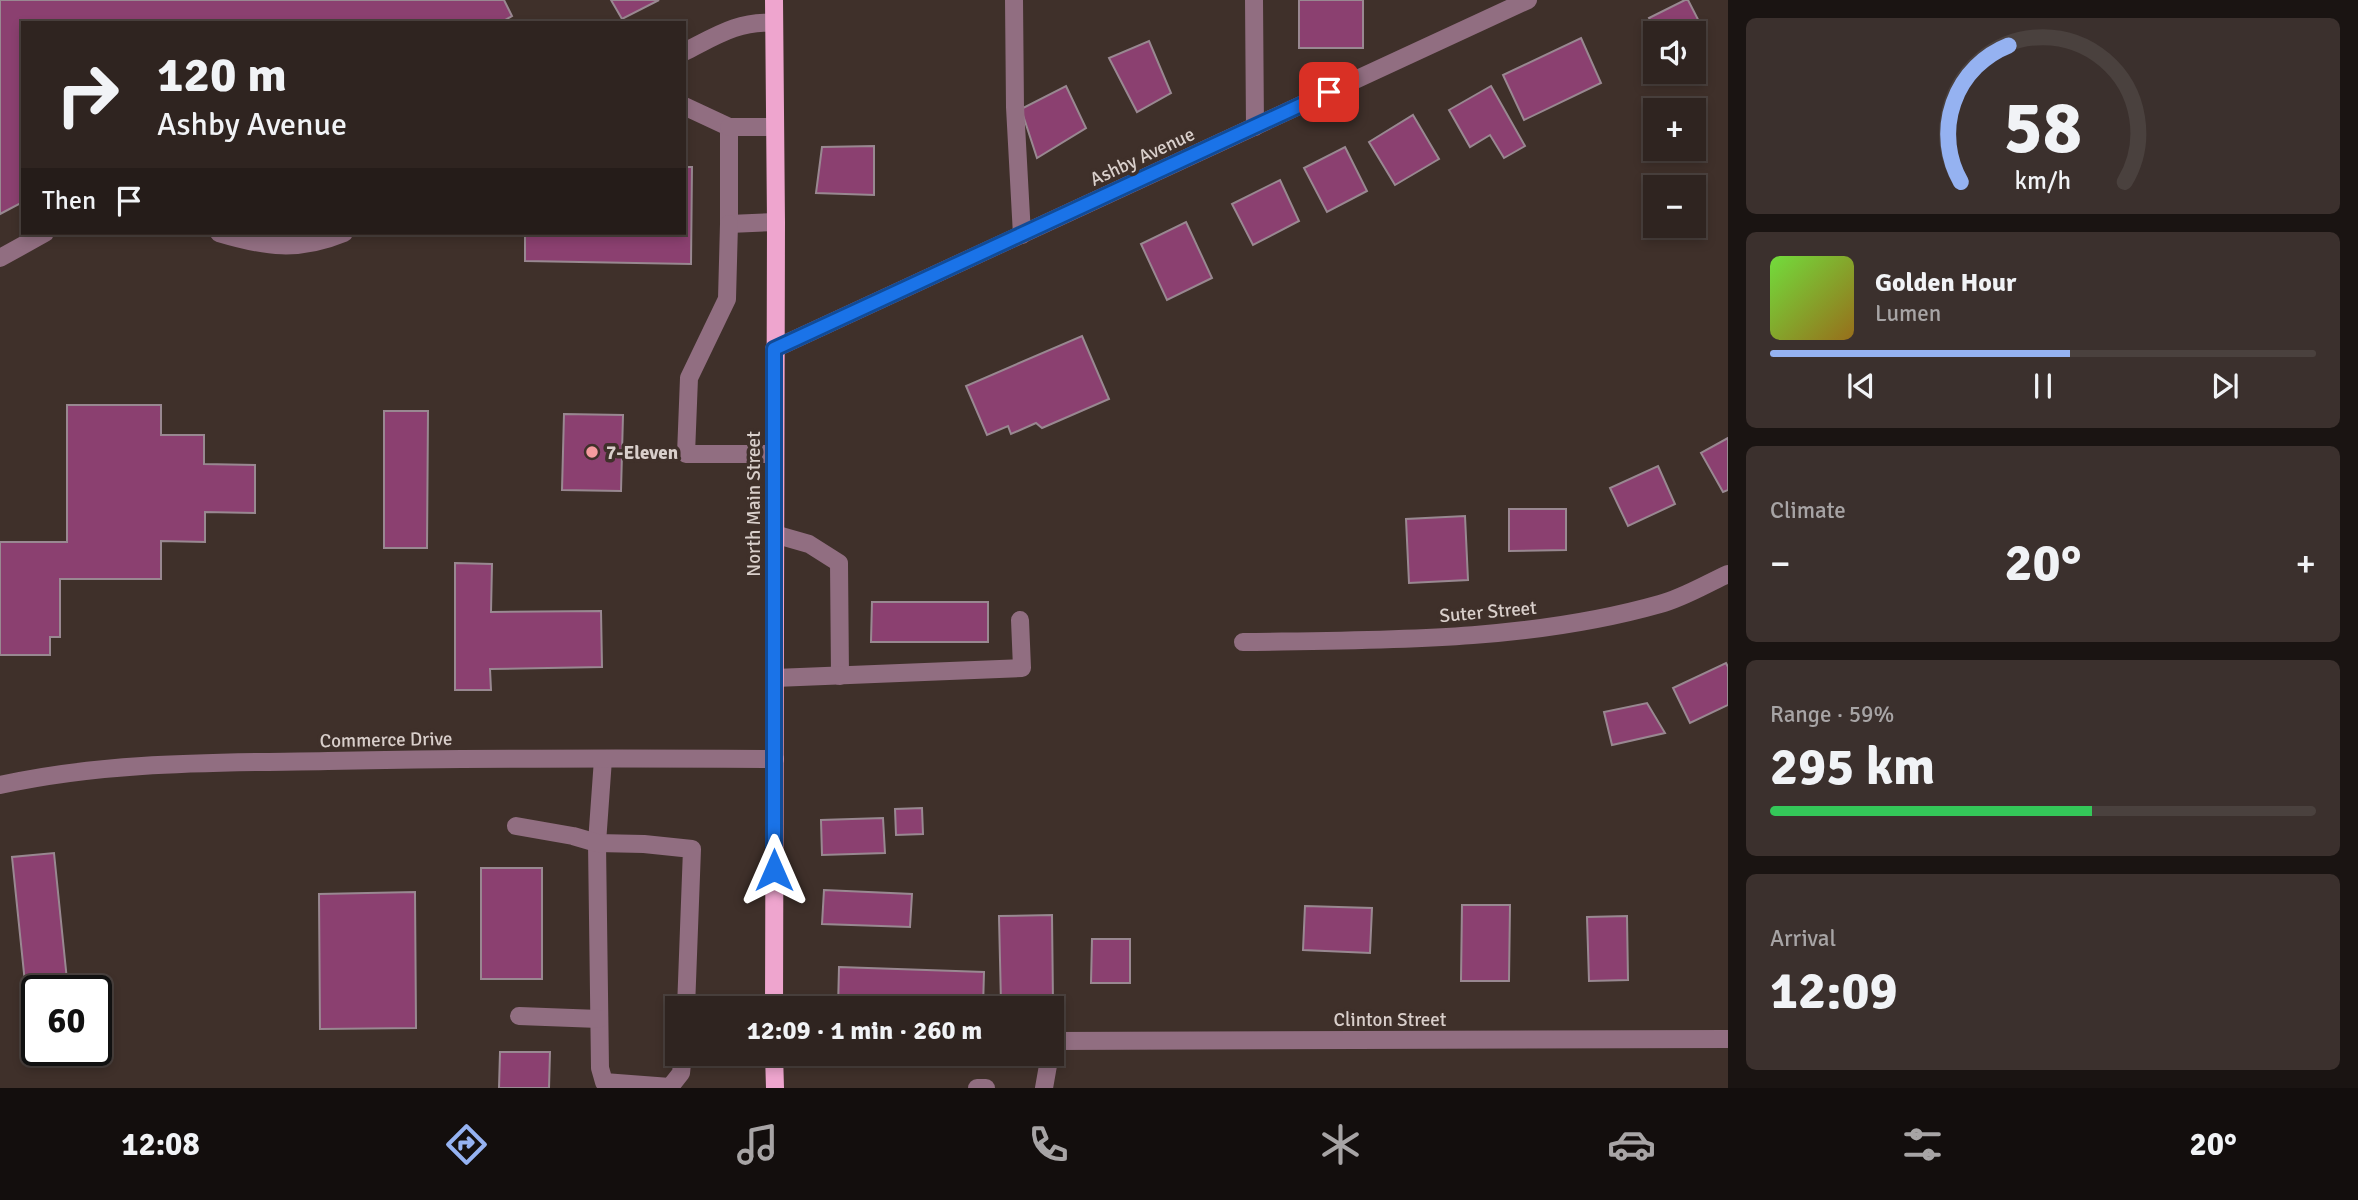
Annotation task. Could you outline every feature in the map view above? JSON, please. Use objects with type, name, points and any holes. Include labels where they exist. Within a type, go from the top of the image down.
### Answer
[{"type":"main road","name":"North Main Street","points":[[774,0],[774,996]]},
{"type":"main road","points":[[774,1066],[775,1088]]},
{"type":"street","points":[[1014,0],[1015,107],[1021,235]]},
{"type":"street","points":[[1254,0],[1255,127]]},
{"type":"street","name":"Ashby Avenue","points":[[774,349],[1528,0]]},
{"type":"street","points":[[686,51],[729,29],[757,23],[774,23]]},
{"type":"street","points":[[686,108],[729,127],[774,127]]},
{"type":"street","points":[[729,127],[727,299],[689,378],[686,454],[774,454]]},
{"type":"street","points":[[729,224],[776,222]]},
{"type":"street","points":[[0,258],[41,235]]},
{"type":"street","points":[[227,235],[269,245],[292,247],[321,242],[339,235]]},
{"type":"street","points":[[774,534],[809,544],[839,563],[840,676]]},
{"type":"street","name":"Suter Street","points":[[1243,642],[1395,640],[1553,627],[1662,604],[1728,574]]},
{"type":"street","points":[[775,678],[1022,668],[1020,620]]},
{"type":"street","name":"Commerce Drive","points":[[0,785],[159,763],[465,758],[775,759]]},
{"type":"street","points":[[603,759],[597,843],[600,1068],[604,1082],[670,1087],[681,1073],[682,1066]]},
{"type":"street","points":[[516,826],[597,843],[692,849],[686,996]]},
{"type":"street","points":[[519,1016],[599,1019]]},
{"type":"street","name":"Clinton Street","points":[[1064,1043],[1728,1039]]},
{"type":"street","points":[[1044,1088],[1048,1066]]},
{"type":"street","points":[[977,1088],[986,1088]]},
{"type":"building","points":[[0,0],[504,0],[512,16],[503,21],[21,21],[21,203],[0,214]]},
{"type":"building","points":[[611,0],[659,0],[622,19]]},
{"type":"building","points":[[1299,0],[1363,0],[1363,48],[1299,48]]},
{"type":"building","points":[[1688,0],[1699,21],[1651,21],[1649,18]]},
{"type":"building","points":[[1581,38],[1601,83],[1524,120],[1503,75]]},
{"type":"building","points":[[1149,41],[1171,93],[1137,112],[1109,58]]},
{"type":"building","points":[[1066,86],[1086,128],[1037,158],[1021,109]]},
{"type":"building","points":[[1491,86],[1525,146],[1504,158],[1490,135],[1470,147],[1449,110]]},
{"type":"building","points":[[1413,115],[1439,159],[1395,185],[1369,142]]},
{"type":"building","points":[[874,146],[874,195],[816,193],[822,147]]},
{"type":"building","points":[[1345,147],[1367,191],[1327,212],[1304,168]]},
{"type":"building","points":[[686,167],[692,167],[691,264],[525,261],[525,235],[686,235]]},
{"type":"building","points":[[1280,180],[1299,221],[1253,245],[1232,204]]},
{"type":"building","points":[[1186,222],[1212,278],[1167,300],[1141,244]]},
{"type":"building","points":[[1082,336],[1109,399],[1042,428],[1036,423],[1011,434],[1008,426],[987,435],[966,386]]},
{"type":"building","points":[[67,405],[161,405],[161,435],[204,435],[204,464],[255,465],[255,513],[205,512],[205,542],[161,541],[161,579],[60,579],[60,637],[50,637],[50,655],[0,655],[0,542],[67,542]]},
{"type":"building","points":[[384,411],[428,411],[427,548],[384,548]]},
{"type":"building","name":"7-Eleven","points":[[564,414],[623,415],[621,491],[562,490]]},
{"type":"building","points":[[1728,438],[1728,490],[1723,492],[1701,453]]},
{"type":"building","points":[[1658,466],[1675,504],[1628,526],[1610,488]]},
{"type":"building","points":[[1509,509],[1566,509],[1566,550],[1509,551]]},
{"type":"building","points":[[1465,516],[1468,580],[1409,583],[1406,519]]},
{"type":"building","points":[[455,563],[492,564],[491,612],[601,611],[602,667],[490,669],[491,690],[455,690]]},
{"type":"building","points":[[872,602],[988,602],[988,642],[871,642]]},
{"type":"building","points":[[1726,663],[1728,705],[1690,723],[1673,688]]},
{"type":"building","points":[[1647,703],[1665,733],[1612,745],[1604,712]]},
{"type":"building","points":[[922,808],[923,834],[896,835],[895,809]]},
{"type":"building","points":[[883,818],[885,853],[822,855],[821,820]]},
{"type":"building","points":[[54,853],[66,975],[24,975],[12,857]]},
{"type":"building","points":[[481,868],[542,868],[542,979],[481,979]]},
{"type":"building","points":[[824,890],[912,894],[910,927],[822,924]]},
{"type":"building","points":[[415,892],[416,1028],[320,1029],[319,894]]},
{"type":"building","points":[[1462,905],[1510,905],[1509,981],[1461,981]]},
{"type":"building","points":[[1305,906],[1372,908],[1370,953],[1303,950]]},
{"type":"building","points":[[1052,915],[1053,996],[1001,996],[999,916]]},
{"type":"building","points":[[1627,916],[1628,980],[1589,981],[1587,917]]},
{"type":"building","points":[[1092,939],[1130,939],[1130,983],[1091,983]]},
{"type":"building","points":[[839,967],[984,972],[983,996],[838,996]]},
{"type":"building","points":[[500,1052],[550,1052],[549,1088],[499,1088]]},
{"type":"place","name":"7-Eleven","points":[[592,452]]},
{"type":"route","points":[[774,870],[774,349],[1329,92]]}]
